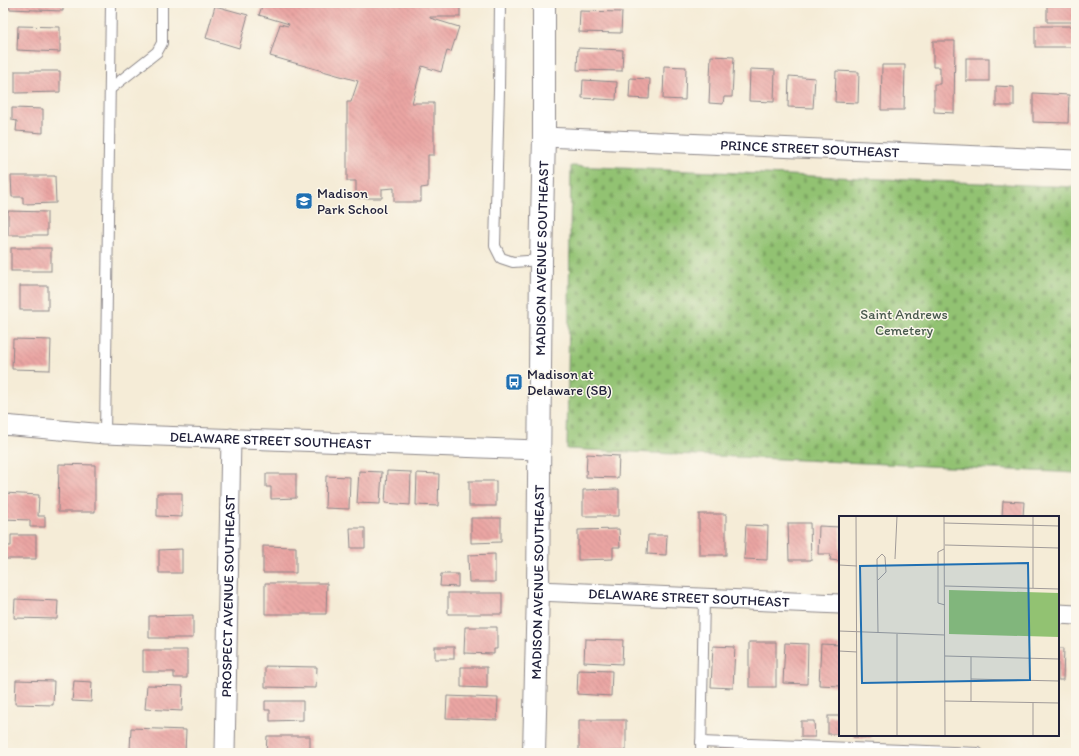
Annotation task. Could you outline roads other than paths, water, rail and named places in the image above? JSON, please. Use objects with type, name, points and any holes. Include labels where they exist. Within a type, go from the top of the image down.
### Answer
[{"type":"street","name":"MADISON AVENUE SOUTHEAST","points":[[534,753],[538,591],[538,450],[544,138],[544,3]]},
{"type":"street","name":"PRINCE STREET SOUTHEAST","points":[[544,138],[1076,160]]},
{"type":"street","name":"DELAWARE STREET SOUTHEAST","points":[[3,425],[106,434],[538,450]]},
{"type":"street","name":"PROSPECT AVENUE SOUTHEAST","points":[[225,753],[232,438]]},
{"type":"street","name":"DELAWARE STREET SOUTHEAST","points":[[538,591],[839,604]]},
{"type":"street","points":[[1059,614],[1076,615]]},
{"type":"lane","points":[[106,434],[111,3]]},
{"type":"lane","points":[[110,89],[157,52],[162,43],[162,3]]},
{"type":"lane","points":[[500,3],[495,246],[501,258],[513,262],[541,260]]},
{"type":"lane","points":[[701,753],[704,598]]},
{"type":"lane","points":[[701,742],[978,753]]},
{"type":"place","name":"Madison Park School","points":[[304,201]]},
{"type":"place","name":"Madison at Delaware (SB)","points":[[514,382]]},
{"type":"park label","name":"Saint Andrews Cemetery","points":[[904,322]]}]
